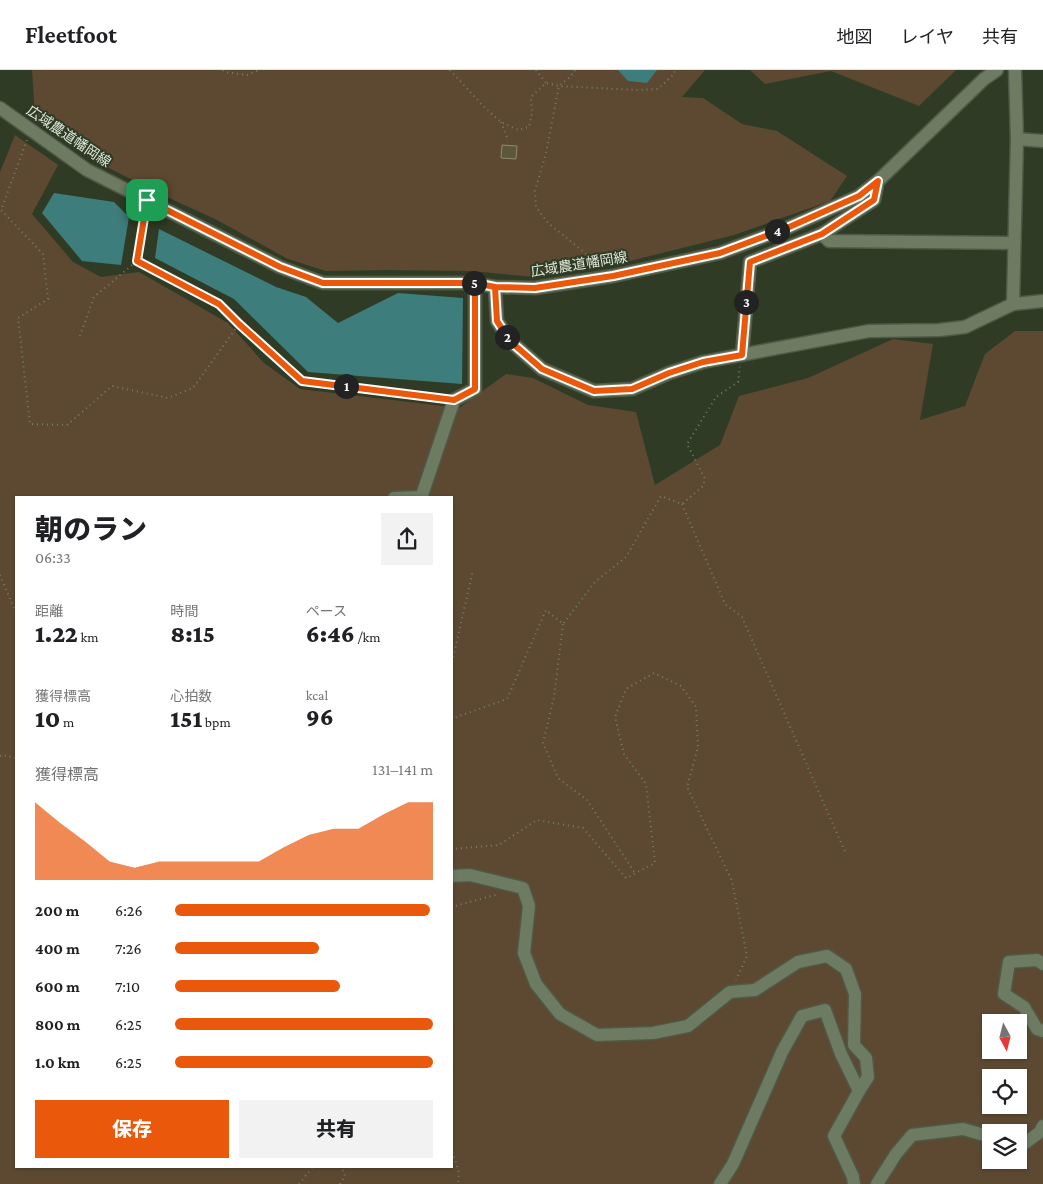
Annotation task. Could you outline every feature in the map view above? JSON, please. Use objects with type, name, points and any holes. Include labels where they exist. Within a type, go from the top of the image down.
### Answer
[{"type":"street","name":"広域農道幡岡線","points":[[0,108],[87,170],[280,267],[323,283],[475,283],[495,287],[535,288],[613,276],[720,253],[787,228],[859,196],[878,181],[984,79],[997,70]]},
{"type":"street","points":[[1013,304],[1017,139],[1015,70]]},
{"type":"street","points":[[1017,139],[1043,142]]},
{"type":"street","points":[[742,355],[750,262],[822,234],[874,200],[878,181]]},
{"type":"street","points":[[822,234],[828,241],[1014,244]]},
{"type":"street","points":[[421,496],[454,400],[475,389],[475,283]]},
{"type":"street","points":[[495,287],[497,321],[510,341],[542,369],[594,391],[632,389],[669,373],[703,362],[869,331],[939,330],[965,327],[1013,304],[1043,301]]},
{"type":"street","points":[[453,876],[470,875],[523,888],[529,906],[524,953],[536,984],[560,1014],[597,1035],[653,1033],[688,1026],[730,992],[755,990],[798,962],[828,956],[846,969],[855,994],[854,1045],[866,1058],[868,1077],[834,1136],[853,1177],[854,1184]]},
{"type":"street","points":[[1043,964],[1038,960],[1009,962],[1004,994],[1024,1007],[1037,1029],[1043,1031]]},
{"type":"street","points":[[720,1184],[733,1164],[782,1052],[802,1016],[826,1010],[841,1054],[859,1091]]},
{"type":"street","points":[[1027,1142],[1040,1132],[1043,1126]]},
{"type":"street","points":[[877,1184],[896,1154],[912,1135],[963,1129],[982,1134]]},
{"type":"path","points":[[223,70],[247,76],[259,70]]},
{"type":"path","points":[[450,70],[500,122],[518,130],[529,127],[532,114],[531,97],[546,83]]},
{"type":"path","points":[[536,70],[546,83],[559,86],[635,90],[658,89],[674,74],[675,70]]},
{"type":"path","points":[[575,70],[559,86],[546,153],[535,191],[536,207],[548,222],[613,276]]},
{"type":"path","points":[[500,122],[507,137]]},
{"type":"path","points":[[30,129],[1,210],[43,254],[48,298],[18,318],[30,424],[67,425],[112,386],[168,398],[193,388],[239,324]]},
{"type":"path","points":[[80,336],[94,297],[137,261],[147,200]]},
{"type":"path","points":[[137,261],[219,304],[302,381],[454,400]]},
{"type":"path","points":[[682,504],[703,486],[705,479],[687,444],[716,397],[738,382],[742,355]]},
{"type":"path","points":[[635,873],[587,800],[558,778],[543,743],[554,697],[563,624],[595,582],[626,557],[661,496],[682,504],[725,604],[742,617],[846,854]]},
{"type":"path","points":[[453,658],[473,570]]},
{"type":"path","points":[[0,575],[15,611]]},
{"type":"path","points":[[453,718],[507,699],[546,610],[563,624]]},
{"type":"path","points":[[453,849],[499,845],[537,820],[583,828],[626,878],[655,863],[646,784],[624,754],[615,717],[626,689],[654,673],[682,686],[696,707],[698,747],[687,787],[732,880],[747,956],[730,992]]},
{"type":"path","points":[[0,756],[15,758]]},
{"type":"path","points":[[453,906],[523,888]]},
{"type":"path","points":[[453,1154],[459,1173],[458,1184]]},
{"type":"path","points":[[299,1184],[312,1168]]},
{"type":"path","points":[[340,1184],[345,1176],[342,1168]]},
{"type":"shaded area","points":[[32,70],[705,70],[682,97],[703,98],[742,124],[777,131],[847,176],[830,201],[734,235],[630,261],[535,277],[471,271],[326,271],[288,259],[217,220],[101,164],[35,118]]},
{"type":"shaded area","points":[[750,70],[956,70],[919,106],[831,71],[765,84]]},
{"type":"shaded area","points":[[15,135],[58,165],[32,214],[73,262],[101,277],[139,272],[228,323],[264,363],[300,389],[459,408],[506,374],[533,378],[588,405],[636,412],[655,485],[720,445],[739,396],[808,378],[893,339],[933,344],[920,420],[965,406],[985,354],[1015,331],[1043,331],[1043,1184],[0,1184],[0,172]]},
{"type":"water","points":[[618,70],[657,70],[647,83],[628,81]]},
{"type":"water","points":[[54,193],[114,202],[129,217],[121,265],[82,261],[42,213]]},
{"type":"water","points":[[159,229],[276,287],[306,297],[338,323],[398,293],[463,298],[462,384],[308,372],[234,299],[155,258]]},
{"type":"building","points":[[502,145],[517,146],[516,159],[501,158]]},
{"type":"route","points":[[147,200],[137,261],[219,304],[302,381],[454,400],[475,389],[475,283],[495,287],[497,321],[510,341],[542,369],[594,391],[632,389],[669,373],[703,362],[742,355],[750,262],[822,234],[874,200],[878,181],[859,196],[787,228],[720,253],[613,276],[535,288],[495,287],[475,283],[323,283],[280,267],[147,200]]}]
